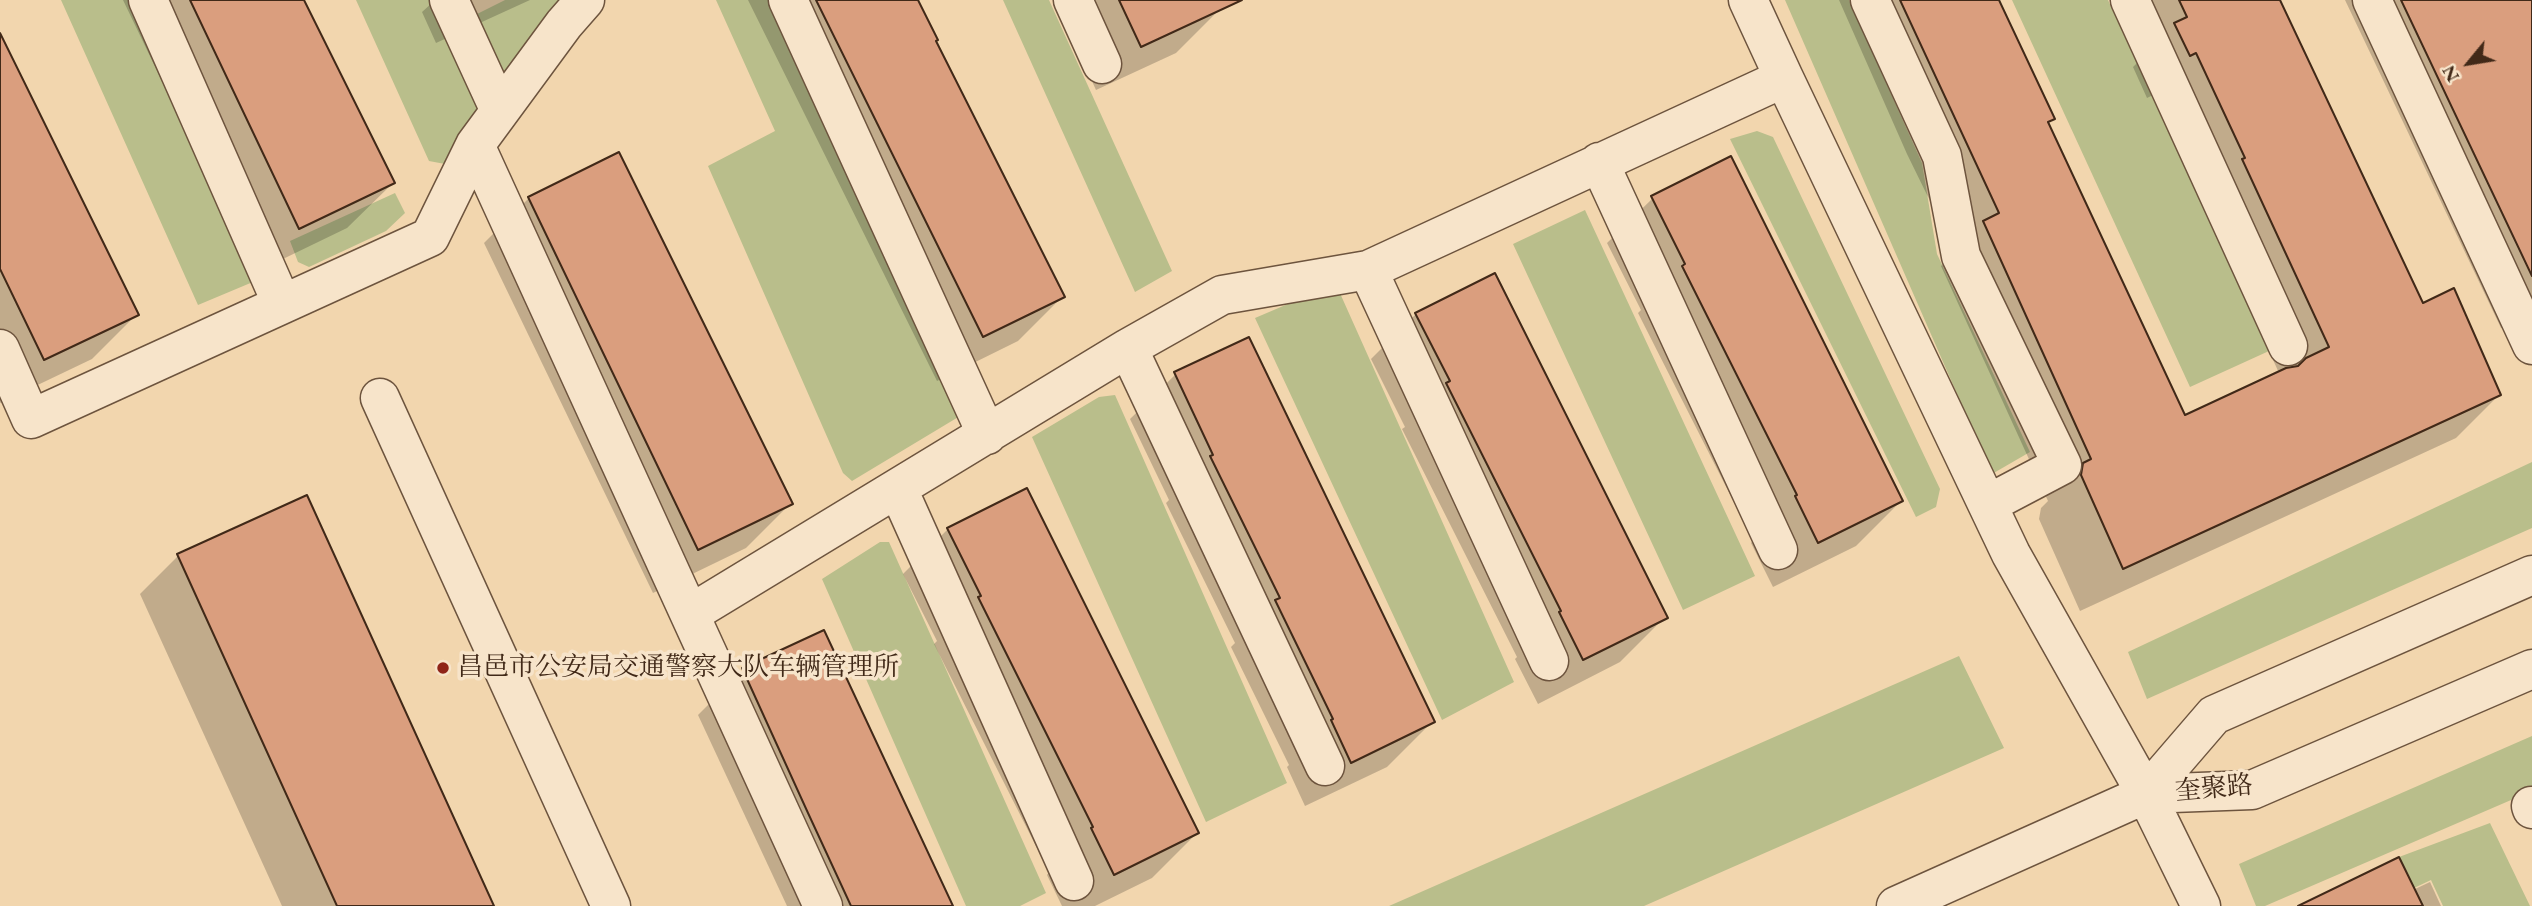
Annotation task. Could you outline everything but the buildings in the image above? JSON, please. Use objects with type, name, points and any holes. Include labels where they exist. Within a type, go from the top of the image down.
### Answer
[{"type":"street","points":[[148,0],[282,304]]},
{"type":"street","points":[[449,0],[500,111]]},
{"type":"street","points":[[0,349],[31,419],[430,237],[475,145],[564,24],[585,0]]},
{"type":"street","points":[[788,0],[987,435]]},
{"type":"street","points":[[1073,0],[1102,64]]},
{"type":"street","points":[[1748,0],[2011,554],[2146,794],[2201,906]]},
{"type":"street","points":[[1870,0],[1941,156],[1961,256],[2062,465],[1988,504]]},
{"type":"street","points":[[2130,0],[2288,346]]},
{"type":"street","points":[[2372,0],[2532,345]]},
{"type":"street","points":[[690,614],[1128,348],[1222,295],[1368,270],[1784,78]]},
{"type":"street","points":[[475,145],[823,906]]},
{"type":"street","points":[[1599,162],[1778,550]]},
{"type":"street","points":[[1368,270],[1549,661]]},
{"type":"street","points":[[1128,348],[1325,766]]},
{"type":"street","points":[[380,398],[611,906]]},
{"type":"street","points":[[898,489],[1074,881]]},
{"type":"street","points":[[2146,794],[2214,715],[2532,575]]},
{"type":"street","name":"奎聚路","points":[[1896,906],[2146,794],[2252,790],[2532,669]]},
{"type":"green space","points":[[61,0],[134,0],[260,279],[198,305]]},
{"type":"green space","points":[[356,0],[430,0],[482,113],[445,164],[429,161]]},
{"type":"green space","points":[[505,0],[575,0],[506,84],[475,15]]},
{"type":"green space","points":[[716,0],[776,0],[965,413],[852,481],[843,473],[708,166],[775,131]]},
{"type":"green space","points":[[1003,0],[1049,0],[1172,271],[1135,292]]},
{"type":"green space","points":[[1785,0],[1849,0],[1922,163],[1937,254],[2030,452],[1992,474]]},
{"type":"green space","points":[[2012,0],[2108,0],[2269,351],[2190,387]]},
{"type":"green space","points":[[1757,131],[1773,137],[1940,489],[1936,507],[1916,517],[1730,139]]},
{"type":"green space","points":[[395,193],[405,213],[386,231],[309,267],[298,262],[290,241]]},
{"type":"green space","points":[[1585,210],[1755,576],[1683,610],[1513,244]]},
{"type":"green space","points":[[1339,291],[1514,682],[1442,720],[1255,318],[1309,295]]},
{"type":"green space","points":[[1115,395],[1287,783],[1206,822],[1032,437],[1099,397]]},
{"type":"green space","points":[[2532,462],[2532,528],[2147,699],[2128,652]]},
{"type":"green space","points":[[880,542],[889,542],[1046,893],[1020,906],[966,906],[822,579]]},
{"type":"green space","points":[[1959,656],[2004,748],[1644,906],[1389,906]]},
{"type":"green space","points":[[2532,736],[2532,791],[2265,906],[2256,906],[2239,864]]},
{"type":"green space","points":[[2490,823],[2530,906],[2443,906],[2431,880],[2414,888],[2399,857]]},
{"type":"place","name":"昌邑市公安局交通警察大队车辆管理所","points":[[443,668]]}]
